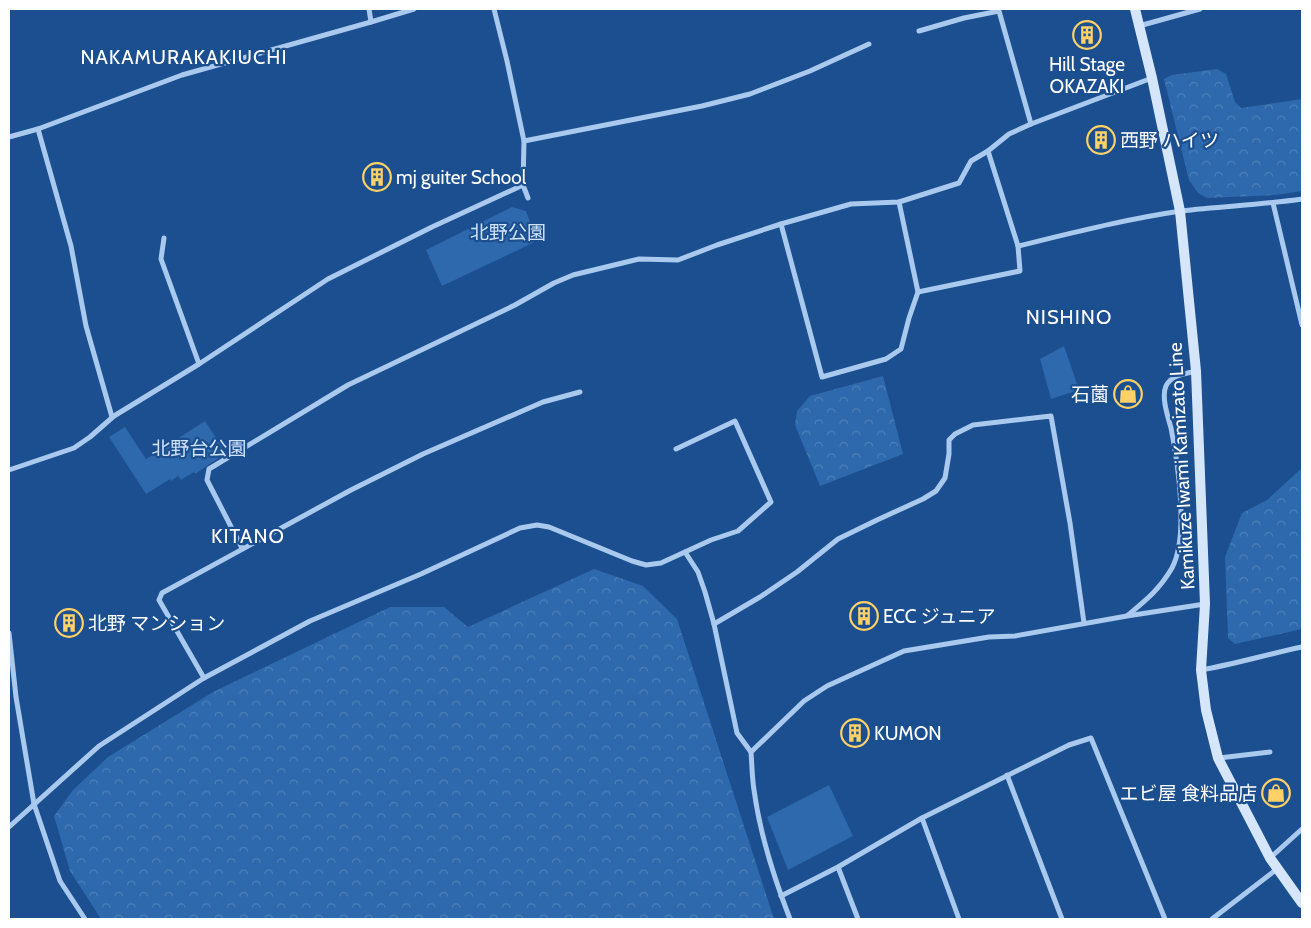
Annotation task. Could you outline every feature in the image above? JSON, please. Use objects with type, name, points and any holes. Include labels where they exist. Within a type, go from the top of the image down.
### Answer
[{"type":"main road","name":"Kamikuze Iwami Kamizato Line","points":[[1135,9],[1152,78],[1180,212],[1196,371],[1205,604],[1201,670],[1206,710],[1218,758],[1270,858],[1302,903]]},
{"type":"street","points":[[369,9],[371,22]]},
{"type":"street","points":[[9,137],[38,129],[182,75],[414,9]]},
{"type":"street","points":[[494,9],[524,142],[523,185],[528,198]]},
{"type":"street","points":[[1139,26],[1200,9]]},
{"type":"street","points":[[919,32],[964,18],[998,11],[1031,124]]},
{"type":"street","points":[[524,142],[702,106],[750,94],[810,71],[869,44]]},
{"type":"street","points":[[242,548],[207,480],[209,469],[348,385],[461,332],[573,275],[639,259],[678,260],[781,224],[850,204],[899,202],[959,182],[971,162],[1009,134],[1152,78]]},
{"type":"street","points":[[38,129],[71,246],[86,326],[112,417]]},
{"type":"street","points":[[918,292],[1020,271],[1018,246],[988,151]]},
{"type":"street","points":[[9,470],[74,448],[90,437],[112,417],[199,364],[328,279],[432,226],[523,185]]},
{"type":"street","points":[[1018,246],[1125,221],[1180,212],[1302,199]]},
{"type":"street","points":[[781,224],[822,377],[886,360],[901,349],[918,292],[899,202]]},
{"type":"street","points":[[1273,203],[1302,325]]},
{"type":"street","points":[[164,238],[161,260],[199,364]]},
{"type":"street","points":[[1127,616],[1156,592],[1173,566],[1179,545],[1182,519],[1176,452],[1164,396],[1166,386],[1173,378],[1196,371]]},
{"type":"street","points":[[204,678],[158,600],[162,593],[242,548],[423,454],[543,402],[580,392]]},
{"type":"street","points":[[714,624],[797,572],[838,539],[936,491],[945,478],[949,440],[955,434],[972,425],[1051,416],[1070,523],[1084,624]]},
{"type":"street","points":[[9,827],[99,746],[204,678],[310,621],[421,574],[520,528],[537,525],[549,526],[632,561],[646,565],[661,563],[711,540],[738,531],[771,502],[735,421],[676,449]]},
{"type":"street","points":[[685,552],[698,572],[705,592],[714,624],[737,733],[751,752],[753,788],[759,822],[781,896],[790,919]]},
{"type":"street","points":[[751,752],[804,701],[827,686],[904,651],[989,637],[1015,636],[1205,604]]},
{"type":"street","points":[[9,633],[16,696],[34,804],[60,881],[86,919]]},
{"type":"street","points":[[1201,670],[1302,647]]},
{"type":"street","points":[[781,896],[838,867],[922,818],[1069,745],[1091,738],[1165,919]]},
{"type":"street","points":[[1218,758],[1270,752]]},
{"type":"street","points":[[1007,775],[1062,919]]},
{"type":"street","points":[[922,818],[959,919]]},
{"type":"street","points":[[1270,858],[1302,829]]},
{"type":"street","points":[[838,867],[858,919]]},
{"type":"street","points":[[1212,919],[1277,869]]},
{"type":"green space","points":[[1217,69],[1226,74],[1235,102],[1241,108],[1302,99],[1302,191],[1276,195],[1207,198],[1198,193],[1189,180],[1164,79],[1172,75]]},
{"type":"green space","name":"北野公園","points":[[512,207],[526,211],[537,241],[442,286],[426,250]]},
{"type":"green space","points":[[1064,346],[1079,390],[1051,399],[1040,359]]},
{"type":"green space","points":[[883,376],[903,454],[820,486],[795,425],[797,411],[810,396]]},
{"type":"green space","name":"北野台公園","points":[[205,421],[226,453],[195,474],[194,472],[181,480],[178,476],[171,481],[170,479],[146,494],[109,437],[125,427],[146,459]]},
{"type":"green space","points":[[1302,468],[1302,629],[1235,644],[1228,638],[1225,557],[1242,513],[1267,500]]},
{"type":"green space","points":[[594,569],[643,586],[677,619],[774,919],[101,919],[70,871],[54,816],[73,790],[108,757],[213,692],[390,607],[444,607],[468,627]]},
{"type":"green space","points":[[829,785],[853,836],[788,870],[767,817]]},
{"type":"place","name":"Hill Stage OKAZAKI","points":[[1087,35]]},
{"type":"place","name":"西野 ハイツ","points":[[1101,140]]},
{"type":"place","name":"mj guiter School","points":[[377,177]]},
{"type":"place","name":"石薗","points":[[1128,394]]},
{"type":"place","name":"ECC ジュニア","points":[[864,616]]},
{"type":"place","name":"北野 マンション","points":[[69,623]]},
{"type":"place","name":"KUMON","points":[[855,733]]},
{"type":"place","name":"エビ屋 食料品店","points":[[1276,793]]},
{"type":"district","name":"NAKAMURAKAKIUCHI","points":[[184,57]]},
{"type":"district","name":"NISHINO","points":[[1069,317]]},
{"type":"district","name":"KITANO","points":[[248,536]]}]
